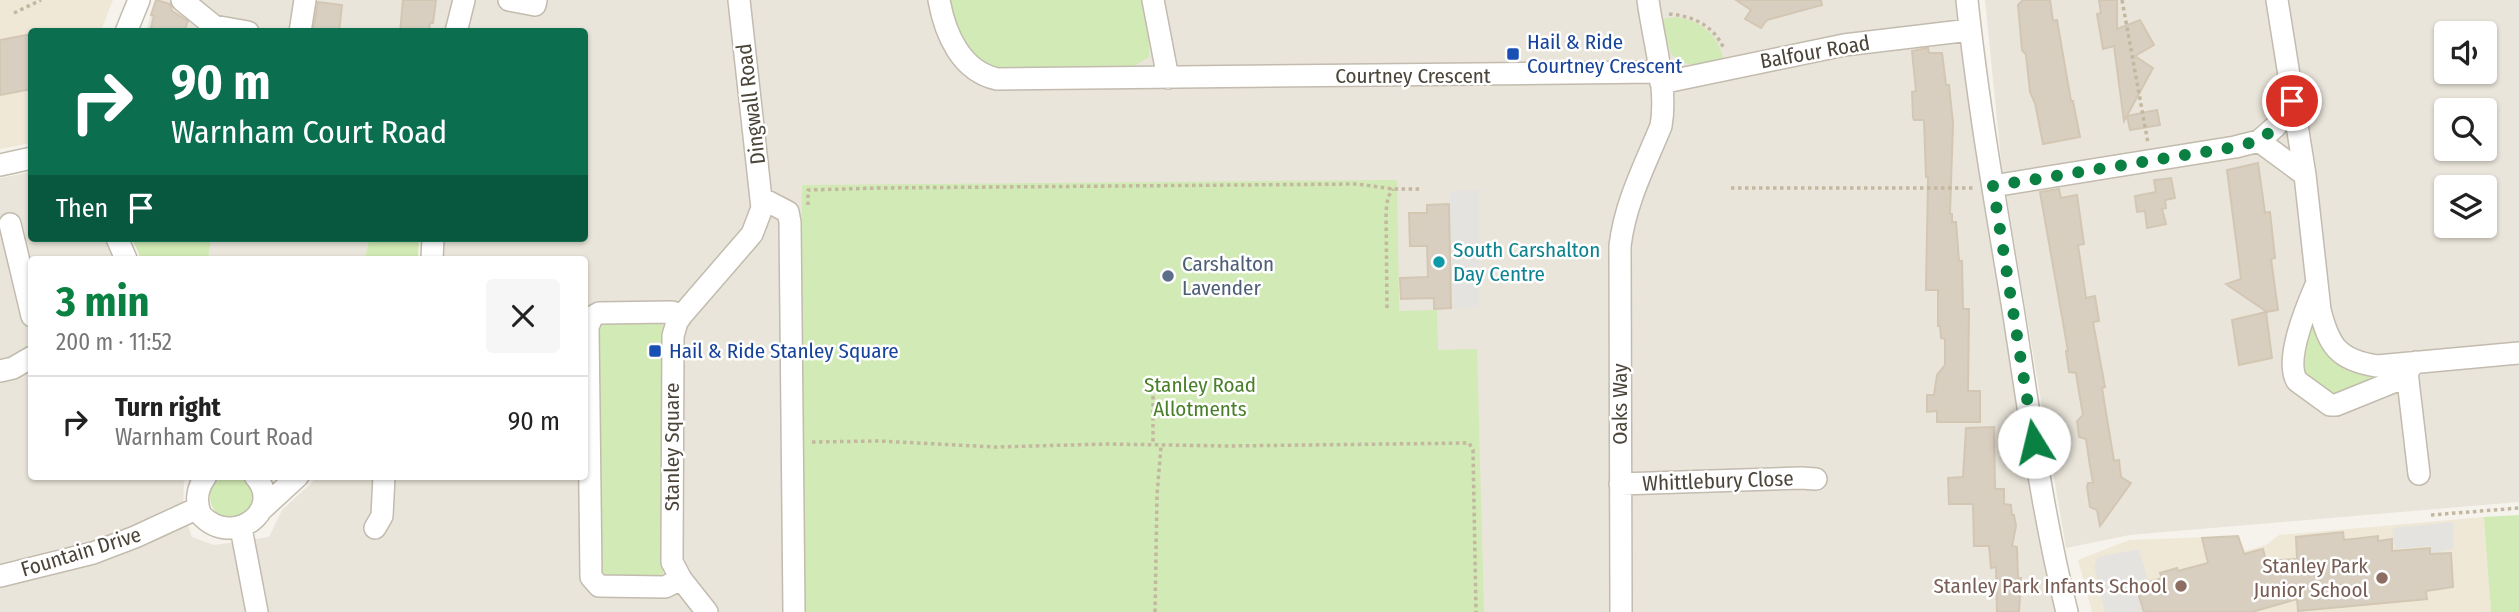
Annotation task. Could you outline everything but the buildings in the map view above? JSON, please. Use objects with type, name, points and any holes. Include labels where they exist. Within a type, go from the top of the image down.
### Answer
[{"type":"street","points":[[128,28],[139,0]]},
{"type":"street","points":[[182,0],[214,26],[225,28]]},
{"type":"street","points":[[301,28],[305,0]]},
{"type":"street","points":[[457,28],[464,0]]},
{"type":"street","points":[[509,0],[535,5],[536,0]]},
{"type":"street","name":"Dingwall Road","points":[[739,0],[762,204]]},
{"type":"street","name":"Courtney Crescent","points":[[939,0],[948,32],[965,61],[983,76],[1009,80],[1660,78]]},
{"type":"street","points":[[1153,0],[1168,78]]},
{"type":"street","points":[[1967,0],[1993,186],[2042,493],[2053,557],[2067,612]]},
{"type":"street","points":[[2277,0],[2305,175],[2316,285],[2326,331],[2333,345],[2356,363],[2377,366],[2412,367],[2519,354]]},
{"type":"street","name":"Oaks Way","points":[[1621,612],[1620,246],[1631,198],[1661,126],[1663,101],[1649,7]]},
{"type":"street","name":"Balfour Road","points":[[1660,78],[1729,68],[1844,45],[1970,30]]},
{"type":"street","points":[[1993,186],[2259,141],[2275,127],[2292,101]]},
{"type":"street","points":[[2259,141],[2305,175]]},
{"type":"street","points":[[0,153],[28,159]]},
{"type":"street","points":[[0,165],[28,159]]},
{"type":"street","points":[[762,204],[788,212],[790,222],[794,612]]},
{"type":"street","name":"Stanley Square","points":[[706,612],[674,570],[671,552],[673,336],[682,315],[752,234],[762,204]]},
{"type":"street","points":[[10,224],[28,299]]},
{"type":"street","points":[[2316,285],[2301,318],[2294,367],[2297,381],[2330,405],[2336,405],[2399,380],[2412,367]]},
{"type":"street","points":[[681,579],[665,587],[599,586],[591,577],[588,327],[592,317],[599,313],[672,312],[682,315]]},
{"type":"street","points":[[0,371],[13,368],[28,359]]},
{"type":"street","points":[[2412,367],[2419,474]]},
{"type":"street","name":"Whittlebury Close","points":[[1620,484],[1816,479]]},
{"type":"street","points":[[204,480],[199,491],[198,508],[206,520],[220,527],[241,528],[248,525],[294,480]]},
{"type":"street","points":[[257,480],[262,488],[263,499],[260,511]]},
{"type":"street","points":[[374,528],[382,516],[384,480]]},
{"type":"street","name":"Fountain Drive","points":[[0,576],[93,553],[145,533],[198,508]]},
{"type":"street","points":[[241,528],[257,612]]},
{"type":"path","points":[[14,13],[41,0]]},
{"type":"path","points":[[2122,0],[2150,160]]},
{"type":"path","points":[[1649,7],[1707,25],[1719,39],[1729,68]]},
{"type":"path","points":[[807,216],[808,190],[1357,184],[1393,189],[1420,189]]},
{"type":"path","points":[[1731,188],[1993,186]]},
{"type":"path","points":[[1387,308],[1387,211],[1388,197],[1393,189]]},
{"type":"path","points":[[1153,382],[1153,445]]},
{"type":"path","points":[[804,443],[878,442],[995,447],[1469,443],[1473,450],[1476,612]]},
{"type":"path","points":[[1155,612],[1157,495],[1161,446]]},
{"type":"path","points":[[2431,514],[2519,508]]},
{"type":"shaded area","points":[[0,0],[113,0],[102,28],[28,28],[28,144],[0,149]]},
{"type":"shaded area","points":[[156,0],[1967,0],[2067,612],[0,612],[0,178],[28,173],[28,242],[109,242],[115,256],[28,256],[28,480],[185,480],[183,511],[192,537],[214,545],[269,537],[282,510],[315,480],[588,480],[588,256],[439,256],[420,242],[588,242],[588,28],[147,28]]},
{"type":"shaded area","points":[[1985,0],[2519,0],[2519,502],[2130,535],[2066,548],[2002,170]]},
{"type":"shaded area","points":[[1479,190],[1479,307],[1453,308],[1450,191]]},
{"type":"shaded area","points":[[211,242],[371,242],[368,243],[366,256],[208,256]]},
{"type":"shaded area","points":[[2485,517],[2491,612],[2092,612],[2078,560],[2129,540],[2239,536],[2245,551],[2266,545],[2279,535]]},
{"type":"shaded area","points":[[2453,522],[2454,549],[2441,551],[2442,567],[2433,568],[2430,546],[2395,549],[2392,528]]},
{"type":"shaded area","points":[[2139,549],[2150,588],[2138,592],[2143,612],[2105,612],[2094,565],[2098,557]]},
{"type":"green space","points":[[948,0],[1145,0],[1149,57],[1131,68],[996,70],[976,60],[960,36]]},
{"type":"green space","points":[[1675,17],[1693,21],[1707,30],[1717,42],[1724,59],[1690,64],[1671,54],[1662,23],[1663,19]]},
{"type":"green space","name":"Stanley Road Allotments","points":[[1397,180],[1399,311],[1437,310],[1438,350],[1477,349],[1484,612],[802,612],[802,185]]},
{"type":"green space","points":[[134,242],[211,242],[208,256],[140,256]]},
{"type":"green space","points":[[419,242],[418,256],[366,256],[368,243]]},
{"type":"green space","points":[[2314,298],[2326,342],[2406,367],[2343,403],[2301,380],[2296,359]]},
{"type":"green space","points":[[661,320],[664,332],[663,573],[661,577],[601,578],[597,323]]},
{"type":"green space","points":[[217,480],[247,480],[253,488],[253,506],[241,518],[223,518],[211,506],[211,488]]},
{"type":"green space","points":[[2519,515],[2519,612],[2491,612],[2484,517]]},
{"type":"place","name":"Hail & Ride Courtney Crescent","points":[[1513,54]]},
{"type":"place","name":"South Carshalton Day Centre","points":[[1439,262]]},
{"type":"place","name":"Carshalton Lavender","points":[[1168,276]]},
{"type":"place","name":"Hail & Ride Stanley Square","points":[[655,351]]},
{"type":"place","name":"Stanley Park Junior School","points":[[2382,578]]},
{"type":"place","name":"Stanley Park Infants School","points":[[2181,586]]},
{"type":"route","points":[[2034,442],[1993,186],[2259,141],[2275,127],[2292,101]]}]
